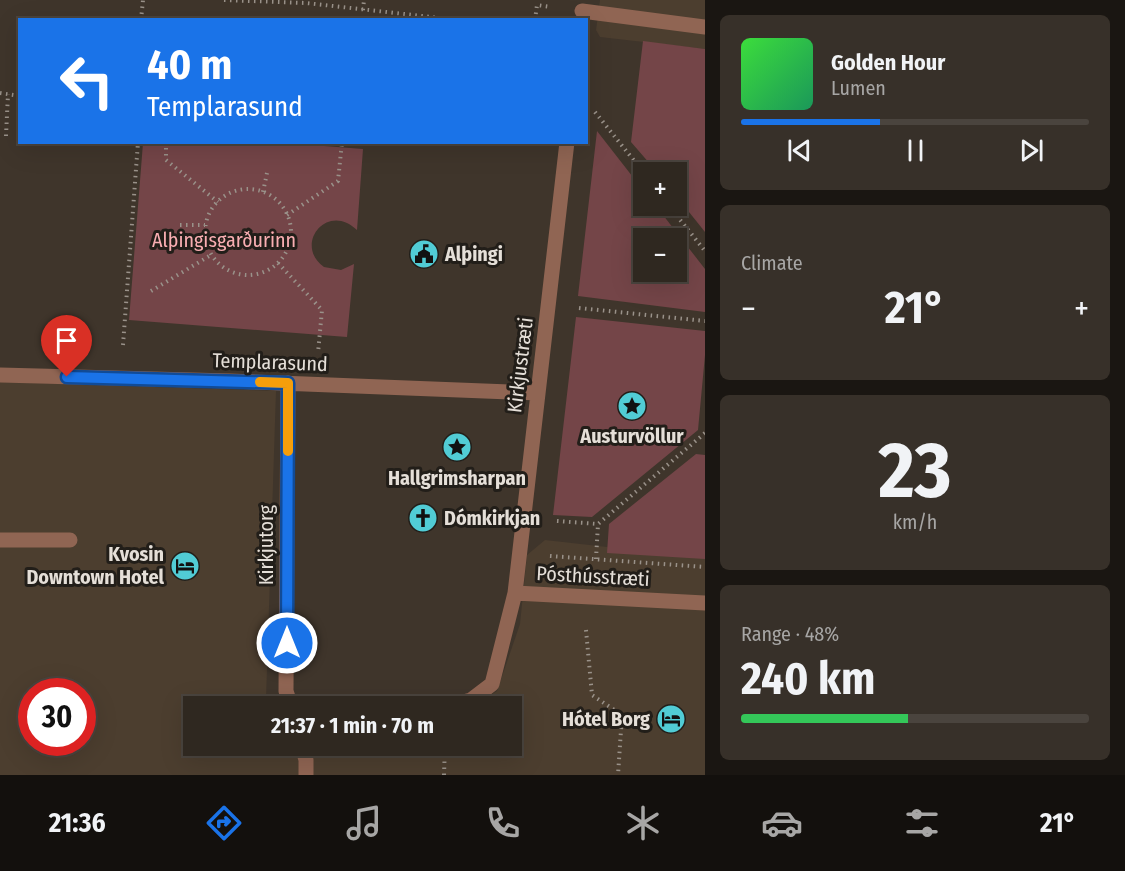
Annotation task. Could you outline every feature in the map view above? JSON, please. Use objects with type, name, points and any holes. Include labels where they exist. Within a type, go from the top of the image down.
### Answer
[{"type":"street","points":[[582,10],[705,27]]},
{"type":"street","name":"Kirkjustræti","points":[[515,593],[567,144]]},
{"type":"street","name":"Templarasund","points":[[0,375],[538,393]]},
{"type":"street","name":"Kirkjutorg","points":[[288,383],[288,696]]},
{"type":"street","points":[[0,540],[70,540]]},
{"type":"street","name":"Pósthússtræti","points":[[476,696],[492,684],[515,593],[705,603]]},
{"type":"path","points":[[141,18],[144,0]]},
{"type":"path","points":[[224,0],[306,3],[439,18]]},
{"type":"path","points":[[363,10],[364,0]]},
{"type":"path","points":[[0,93],[18,96]]},
{"type":"path","points":[[6,136],[8,94]]},
{"type":"path","points":[[595,112],[635,162]]},
{"type":"path","points":[[121,378],[138,144]]},
{"type":"path","points":[[166,144],[166,160],[218,202]]},
{"type":"path","points":[[287,215],[338,181],[342,144]]},
{"type":"path","points":[[262,192],[267,173]]},
{"type":"path","points":[[239,190],[262,192],[273,197],[282,205],[291,228],[291,241],[286,253],[278,263],[265,272],[251,276],[235,274],[221,267],[211,255],[206,241],[205,225],[212,209],[227,195],[239,190]]},
{"type":"path","points":[[677,216],[705,251]]},
{"type":"path","points":[[180,225],[205,225]]},
{"type":"path","points":[[151,291],[211,255]]},
{"type":"path","points":[[278,263],[322,310],[316,384]]},
{"type":"path","points":[[548,304],[705,321]]},
{"type":"path","points":[[549,520],[598,524],[705,433]]},
{"type":"path","points":[[596,559],[598,524]]},
{"type":"path","points":[[544,556],[705,567]]},
{"type":"path","points":[[579,597],[587,639],[592,695],[622,715],[618,775]]},
{"type":"path","points":[[444,775],[445,756]]},
{"type":"shaded area","points":[[600,0],[705,0],[705,49],[600,37],[596,30]]},
{"type":"shaded area","points":[[0,382],[276,391],[266,696],[183,696],[183,756],[522,756],[522,696],[489,696],[497,691],[520,624],[527,555],[545,540],[705,558],[705,775],[0,775]]},
{"type":"green space","points":[[643,41],[705,49],[705,232],[687,210],[687,162],[648,162],[631,142]]},
{"type":"green space","points":[[597,131],[633,177],[633,216],[664,216],[673,228],[633,228],[633,282],[687,282],[687,246],[705,269],[705,312],[578,296]]},
{"type":"green space","name":"Alþingisgarðurinn","points":[[143,144],[298,144],[363,149],[357,230],[346,222],[335,220],[325,223],[313,238],[312,248],[315,258],[324,267],[341,270],[354,264],[347,337],[129,320]]},
{"type":"green space","points":[[576,317],[705,331],[698,430],[592,517],[553,515]]},
{"type":"green space","points":[[696,454],[705,455],[705,559],[607,553],[609,524]]},
{"type":"slow traffic","points":[[260,382],[288,383],[288,451]]},
{"type":"place","name":"Alþingi","points":[[424,254]]},
{"type":"place","name":"Austurvöllur","points":[[632,406]]},
{"type":"place","name":"Hallgrimsharpan","points":[[457,447]]},
{"type":"place","name":"Dómkirkjan","points":[[423,518]]},
{"type":"place","name":"Kvosin Downtown Hotel","points":[[185,566]]},
{"type":"place","name":"Hótel Borg","points":[[671,719]]},
{"type":"route","points":[[67,377],[288,383],[287,643]]}]
